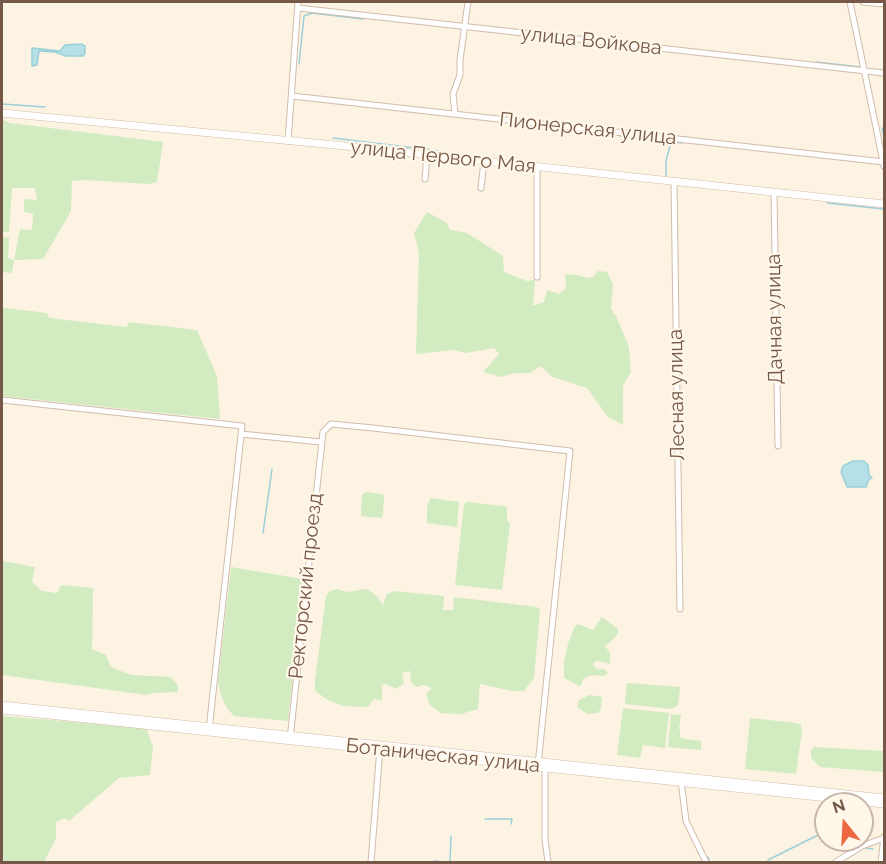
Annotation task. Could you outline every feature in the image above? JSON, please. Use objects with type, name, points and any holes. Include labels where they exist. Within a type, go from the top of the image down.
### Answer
[{"type":"street","points":[[455,114],[453,94],[460,75],[468,2]]},
{"type":"street","points":[[850,2],[884,163]]},
{"type":"street","points":[[863,2],[885,4]]},
{"type":"street","points":[[288,141],[298,5]]},
{"type":"street","name":"улица Войкова","points":[[298,5],[465,27],[885,73]]},
{"type":"street","name":"Пионерская улица","points":[[292,96],[884,163]]},
{"type":"street","name":"улица Первого Мая","points":[[2,112],[885,204]]},
{"type":"street","points":[[425,179],[427,155]]},
{"type":"street","points":[[481,188],[484,161]]},
{"type":"street","points":[[537,166],[537,277]]},
{"type":"street","name":"Лесная улица","points":[[674,181],[680,609]]},
{"type":"street","name":"Дачная улица","points":[[774,192],[778,446]]},
{"type":"street","points":[[2,400],[242,426],[209,729]]},
{"type":"street","name":"Ректорский проезд","points":[[290,737],[321,442],[323,432],[331,424],[570,451],[542,764]]},
{"type":"street","points":[[241,434],[321,442]]},
{"type":"street","name":"Ботаническая улица","points":[[2,705],[209,729]]},
{"type":"street","name":"Ботаническая улица","points":[[2,710],[290,737],[681,779],[885,804]]},
{"type":"street","points":[[371,862],[380,747]]},
{"type":"street","points":[[542,764],[545,847],[548,862]]},
{"type":"street","points":[[681,779],[688,827],[706,862]]},
{"type":"street","name":"Ботаническая улица","points":[[681,779],[885,798]]},
{"type":"street","points":[[836,862],[862,846],[884,837],[881,862]]},
{"type":"green space","points":[[2,119],[10,123],[163,142],[157,182],[148,184],[72,181],[71,211],[43,259],[14,260],[20,229],[32,230],[33,214],[24,212],[24,199],[37,200],[35,188],[12,188],[9,232],[2,232]]},
{"type":"green space","points":[[427,212],[447,223],[450,230],[467,233],[503,256],[504,272],[527,281],[535,280],[533,306],[544,302],[547,290],[559,294],[566,288],[565,274],[588,278],[593,277],[598,271],[607,272],[613,284],[611,309],[629,347],[631,372],[623,386],[623,425],[608,417],[587,388],[552,377],[541,366],[530,373],[515,373],[501,377],[483,372],[499,354],[494,348],[466,353],[454,350],[416,354],[419,253],[414,233]]},
{"type":"green space","points":[[2,237],[9,238],[8,258],[14,260],[12,273],[2,272]]},
{"type":"green space","points":[[2,309],[47,313],[49,318],[127,327],[128,322],[197,330],[217,376],[220,419],[2,396]]},
{"type":"green space","points":[[366,492],[384,496],[381,518],[361,516],[362,495]]},
{"type":"green space","points":[[430,498],[459,502],[457,527],[427,523],[427,507]]},
{"type":"green space","points":[[467,502],[507,508],[507,520],[510,524],[502,590],[455,585],[464,504]]},
{"type":"green space","points":[[2,561],[35,567],[32,582],[42,591],[57,593],[61,585],[93,588],[92,649],[106,655],[111,667],[131,675],[171,677],[178,686],[178,692],[147,695],[2,675]]},
{"type":"green space","points":[[231,567],[303,579],[288,721],[234,716],[227,708],[220,693],[218,682]]},
{"type":"green space","points":[[337,589],[346,592],[367,589],[376,595],[383,605],[387,594],[395,591],[444,596],[443,610],[453,610],[454,597],[537,607],[540,610],[534,678],[524,691],[512,691],[480,684],[478,709],[461,714],[440,713],[430,705],[426,694],[432,688],[424,685],[416,687],[411,682],[410,671],[402,673],[404,683],[396,689],[386,684],[382,685],[382,701],[374,699],[368,707],[343,706],[328,700],[315,691],[315,680],[326,596],[330,591]]},
{"type":"green space","points":[[602,617],[618,629],[614,639],[605,646],[610,653],[610,664],[598,661],[593,665],[608,673],[604,676],[587,677],[579,686],[564,678],[568,644],[575,626],[578,624],[593,630]]},
{"type":"green space","points":[[627,683],[680,687],[678,705],[672,709],[625,704]]},
{"type":"green space","points":[[589,695],[602,697],[598,713],[588,714],[578,708],[578,701]]},
{"type":"green space","points":[[623,708],[669,713],[665,748],[643,745],[640,758],[617,755]]},
{"type":"green space","points":[[671,714],[681,715],[680,737],[701,741],[701,750],[668,747]]},
{"type":"green space","points":[[2,716],[146,728],[153,747],[150,775],[119,778],[69,821],[65,818],[56,822],[56,838],[44,862],[2,862]]},
{"type":"green space","points":[[750,718],[801,725],[796,774],[745,769]]},
{"type":"green space","points":[[814,747],[884,751],[884,772],[820,767],[811,758],[811,750]]},
{"type":"water","points":[[65,45],[85,46],[83,56],[66,56],[55,52],[39,51],[37,65],[32,66],[32,48],[60,51]]},
{"type":"water","points":[[853,461],[864,461],[868,465],[869,475],[872,478],[869,479],[866,487],[847,487],[841,472],[843,466]]},
{"type":"waterway","points":[[299,64],[304,16],[312,13],[363,19]]},
{"type":"waterway","points":[[816,62],[860,67]]},
{"type":"waterway","points":[[2,104],[45,107]]},
{"type":"waterway","points":[[882,128],[884,137]]},
{"type":"waterway","points":[[665,135],[692,138]]},
{"type":"waterway","points":[[620,136],[668,142]]},
{"type":"waterway","points":[[333,138],[448,152]]},
{"type":"waterway","points":[[666,175],[666,161],[671,142],[683,143]]},
{"type":"waterway","points":[[827,203],[884,209]]},
{"type":"waterway","points":[[263,533],[272,469]]},
{"type":"waterway","points":[[485,819],[512,819],[511,824]]},
{"type":"waterway","points":[[450,862],[451,836]]},
{"type":"waterway","points":[[768,860],[814,837]]},
{"type":"waterway","points":[[434,861],[445,862]]}]
